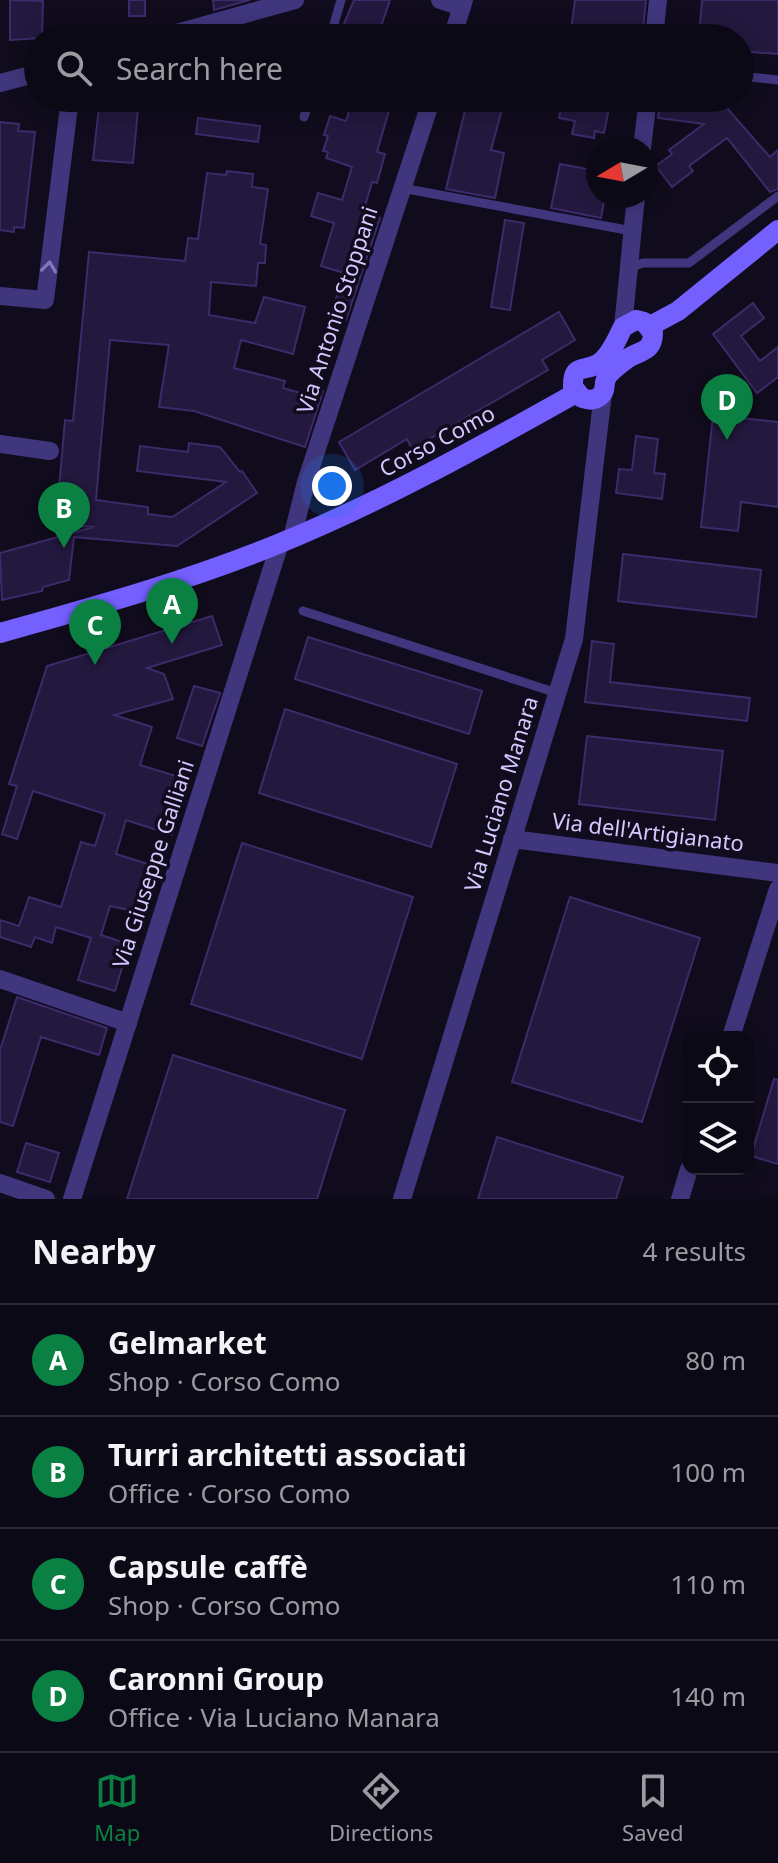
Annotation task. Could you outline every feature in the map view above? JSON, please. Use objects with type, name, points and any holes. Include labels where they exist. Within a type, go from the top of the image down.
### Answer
[{"type":"main road","points":[[650,326],[678,311],[778,230]]},
{"type":"main road","points":[[636,320],[650,326],[653,333],[650,348],[644,353],[630,356],[619,365],[606,379],[603,393],[589,400],[576,393],[572,379],[576,372],[582,367],[597,364],[618,341],[623,327],[636,320]]},
{"type":"main road","name":"Corso Como","points":[[0,633],[159,587],[286,540],[430,474],[576,393]]},
{"type":"street","points":[[209,24],[295,0]]},
{"type":"street","points":[[440,0],[463,3],[456,24]]},
{"type":"street","points":[[655,24],[658,0]]},
{"type":"street","points":[[0,83],[24,77]]},
{"type":"street","points":[[0,296],[45,300],[68,112]]},
{"type":"street","name":"Via Antonio Stoppani","points":[[286,540],[427,112]]},
{"type":"street","points":[[643,136],[646,112]]},
{"type":"street","points":[[623,327],[634,208]]},
{"type":"street","name":"Via Luciano Manara","points":[[402,1199],[574,639],[603,393]]},
{"type":"street","points":[[0,444],[50,451]]},
{"type":"street","name":"Via Giuseppe Galliani","points":[[72,1199],[286,540]]},
{"type":"street","name":"Via dell'Artigianato","points":[[512,839],[778,873]]},
{"type":"street","points":[[733,1031],[778,889]]},
{"type":"street","points":[[0,979],[128,1023]]},
{"type":"street","points":[[680,1199],[687,1175]]},
{"type":"street","points":[[0,1183],[46,1199]]},
{"type":"lane","points":[[334,24],[341,0]]},
{"type":"lane","points":[[754,77],[778,80]]},
{"type":"lane","points":[[304,117],[306,112]]},
{"type":"lane","points":[[402,188],[631,234]]},
{"type":"lane","points":[[628,268],[643,263],[689,263],[778,196]]},
{"type":"lane","points":[[303,611],[557,693]]},
{"type":"building","points":[[10,0],[43,1],[42,24],[24,24],[24,39],[10,40]]},
{"type":"building","points":[[129,0],[145,0],[145,16],[129,16]]},
{"type":"building","points":[[213,0],[250,0],[214,10]]},
{"type":"building","points":[[354,0],[390,0],[382,24],[344,24]]},
{"type":"building","points":[[575,0],[646,0],[643,24],[572,24]]},
{"type":"building","points":[[702,0],[778,0],[778,54],[754,52],[754,24],[700,24]]},
{"type":"building","points":[[98,112],[138,112],[133,163],[93,160]]},
{"type":"building","points":[[349,112],[389,112],[377,152],[385,154],[377,183],[372,182],[363,213],[380,218],[346,320],[331,315],[344,273],[321,266],[334,223],[311,216],[318,193],[342,200],[352,167],[326,158],[328,152],[323,151],[330,116],[346,121]]},
{"type":"building","points":[[465,112],[501,112],[491,150],[504,153],[495,198],[446,189]]},
{"type":"building","points":[[560,112],[608,112],[604,133],[595,131],[594,136],[572,134],[575,121],[559,118]]},
{"type":"building","points":[[659,112],[730,112],[770,157],[778,150],[778,189],[770,192],[727,138],[689,166],[693,171],[672,187],[658,164],[672,154],[669,150],[704,124],[658,118]]},
{"type":"building","points":[[198,118],[260,126],[258,142],[196,134]]},
{"type":"building","points":[[0,122],[19,124],[18,131],[35,132],[24,228],[14,227],[14,232],[0,230]]},
{"type":"building","points":[[560,164],[586,169],[586,208],[603,208],[601,218],[551,208]]},
{"type":"building","points":[[227,171],[253,174],[252,187],[268,189],[260,244],[266,245],[265,263],[258,263],[256,286],[211,282],[209,315],[255,323],[264,297],[305,307],[293,354],[241,340],[234,368],[285,381],[283,388],[307,395],[309,387],[323,391],[305,447],[194,411],[159,407],[169,345],[110,340],[96,500],[148,507],[148,514],[172,517],[226,482],[137,471],[140,446],[188,452],[189,443],[220,447],[257,493],[177,546],[74,537],[69,580],[43,587],[42,591],[2,600],[0,553],[94,527],[52,524],[56,488],[59,488],[65,420],[73,421],[89,252],[185,261],[188,238],[198,239],[207,173],[226,175]]},
{"type":"building","points":[[505,220],[524,223],[510,310],[491,307]]},
{"type":"building","points":[[753,303],[764,318],[741,336],[760,361],[778,347],[778,377],[757,393],[713,334]]},
{"type":"building","points":[[559,312],[575,340],[542,360],[548,370],[412,449],[407,439],[355,470],[339,442]]},
{"type":"building","points":[[713,415],[778,422],[778,507],[741,502],[738,531],[701,527]]},
{"type":"building","points":[[636,436],[658,439],[654,473],[665,474],[662,499],[616,493],[619,469],[632,470]]},
{"type":"building","points":[[623,554],[761,570],[756,617],[618,601]]},
{"type":"building","points":[[212,616],[222,645],[147,668],[164,674],[173,699],[114,715],[152,727],[140,765],[189,780],[172,835],[126,820],[116,854],[148,864],[133,911],[110,906],[101,935],[125,943],[115,991],[78,980],[91,938],[56,927],[52,943],[35,937],[31,947],[0,937],[0,920],[19,926],[29,897],[61,907],[81,842],[95,846],[105,814],[33,791],[17,839],[2,834],[17,786],[9,784],[47,666]]},
{"type":"building","points":[[308,637],[482,691],[469,734],[295,679]]},
{"type":"building","points":[[592,641],[614,644],[610,682],[750,698],[747,721],[585,702]]},
{"type":"building","points":[[194,686],[220,693],[202,746],[177,738]]},
{"type":"building","points":[[285,709],[457,764],[431,847],[259,793]]},
{"type":"building","points":[[587,736],[723,751],[715,820],[579,804]]},
{"type":"building","points":[[242,843],[413,897],[362,1059],[191,1004]]},
{"type":"building","points":[[570,897],[700,938],[642,1122],[512,1082]]},
{"type":"building","points":[[17,997],[107,1028],[99,1055],[41,1037],[13,1126],[0,1122],[0,1050]]},
{"type":"building","points":[[173,1055],[345,1110],[317,1199],[127,1199]]},
{"type":"building","points":[[774,1079],[778,1080],[778,1164],[754,1157],[754,1146]]},
{"type":"building","points":[[497,1137],[623,1177],[616,1199],[478,1199]]},
{"type":"building","points":[[26,1143],[59,1153],[50,1182],[17,1172]]},
{"type":"place","name":"Caronni Group","points":[[727,440]]},
{"type":"place","name":"Turri architetti associati","points":[[64,548]]},
{"type":"place","name":"Gelmarket","points":[[172,644]]},
{"type":"place","name":"Capsule caffè","points":[[95,665]]}]
